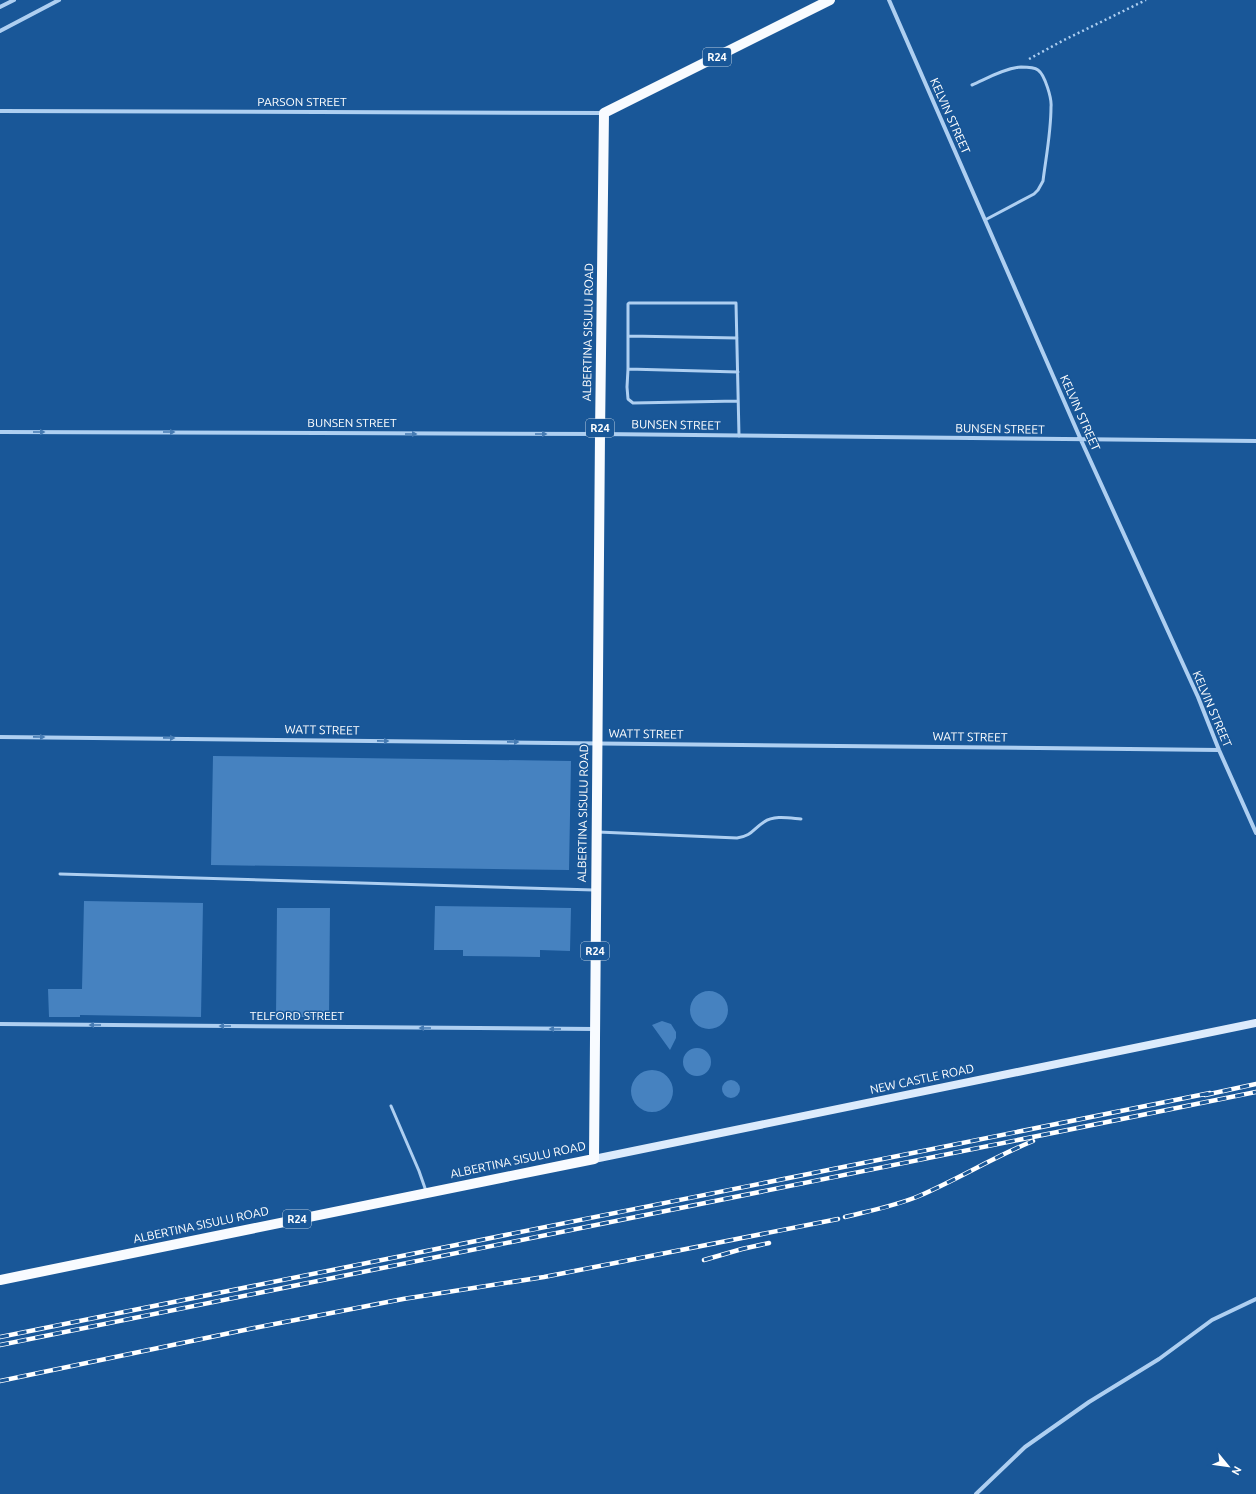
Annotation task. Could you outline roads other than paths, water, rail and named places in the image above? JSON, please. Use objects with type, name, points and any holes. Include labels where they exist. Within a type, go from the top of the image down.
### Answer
[{"type":"main road","name":"R24","points":[[604,113],[830,0]]},
{"type":"main road","name":"ALBERTINA SISULU ROAD","points":[[0,1280],[594,1159],[594,1029],[604,113]]},
{"type":"street","points":[[0,7],[14,0]]},
{"type":"street","points":[[0,31],[59,0]]},
{"type":"street","name":"KELVIN STREET","points":[[889,0],[1081,440],[1198,697],[1219,750],[1256,833]]},
{"type":"street","name":"PARSON STREET","points":[[0,111],[604,113]]},
{"type":"street","name":"BUNSEN STREET","points":[[0,432],[600,434],[1256,441]]},
{"type":"street","name":"WATT STREET","points":[[0,737],[1219,750]]},
{"type":"street","name":"NEW CASTLE ROAD","points":[[594,1159],[1256,1023]]},
{"type":"street","name":"TELFORD STREET","points":[[0,1024],[594,1029]]},
{"type":"street","points":[[976,1494],[1025,1448],[1089,1402],[1159,1359],[1212,1320],[1256,1299]]},
{"type":"lane","points":[[972,85],[1000,73],[1020,67],[1035,69],[1042,74],[1052,106],[1043,181],[1038,190],[1034,194],[985,220]]},
{"type":"lane","points":[[738,401],[633,403],[628,399],[628,304],[736,303],[739,436]]},
{"type":"lane","points":[[629,336],[737,338]]},
{"type":"lane","points":[[628,369],[738,372]]},
{"type":"lane","points":[[596,832],[737,838],[745,837],[764,821],[772,818],[801,819]]},
{"type":"lane","points":[[60,874],[596,890]]},
{"type":"lane","points":[[392,1106],[427,1193]]},
{"type":"railway","points":[[1205,1095],[1256,1084]]},
{"type":"railway","points":[[0,1345],[1256,1092]]},
{"type":"railway","points":[[0,1337],[1210,1093]]},
{"type":"railway","points":[[845,1217],[910,1200],[1033,1141]]},
{"type":"railway","points":[[0,1381],[254,1328],[403,1299],[544,1277],[838,1219]]},
{"type":"railway","points":[[704,1260],[769,1243]]}]
